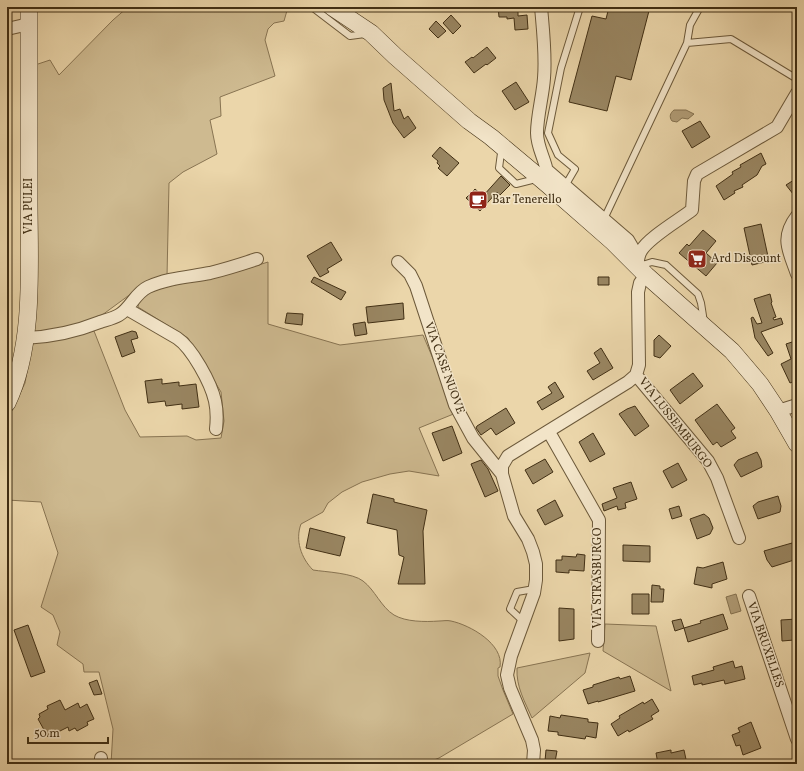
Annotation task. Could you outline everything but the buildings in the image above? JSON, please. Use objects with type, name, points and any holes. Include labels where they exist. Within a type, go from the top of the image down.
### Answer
[{"type":"main road","name":"VIA PULEI","points":[[7,403],[13,390],[20,367],[25,338],[29,284],[29,7]]},
{"type":"main road","points":[[332,7],[371,33],[469,121],[542,178],[732,351],[760,384],[797,444]]},
{"type":"main road","points":[[469,121],[487,141],[500,152],[542,178]]},
{"type":"street","points":[[541,7],[544,42],[544,76],[537,133],[543,158],[542,178],[566,186],[628,240],[638,266],[640,283],[638,292]]},
{"type":"street","points":[[7,29],[29,24]]},
{"type":"street","points":[[502,474],[502,466],[508,456],[628,382],[636,374],[640,365],[638,292],[635,273],[642,250],[653,239],[692,210],[694,181],[698,174],[777,126],[797,93]]},
{"type":"street","points":[[797,216],[790,225],[786,238],[797,274]]},
{"type":"street","points":[[628,240],[643,241],[653,239]]},
{"type":"street","points":[[25,338],[44,337],[79,330],[119,315],[140,292],[148,287],[165,281],[209,273],[257,259]]},
{"type":"street","name":"VIA CASE NUOVE","points":[[398,262],[410,274],[416,286],[455,405],[474,438],[502,474],[514,516],[528,539],[533,552],[536,564],[534,589],[511,656],[507,675],[510,688],[532,740],[534,750],[533,764]]},
{"type":"street","points":[[126,309],[177,338],[184,343],[191,352],[212,391],[217,414],[216,429]]},
{"type":"street","name":"VIA LUSSEMBURGO","points":[[636,374],[708,461],[717,478],[739,538]]},
{"type":"street","points":[[778,411],[797,405]]},
{"type":"street","name":"VIA STRASBURGO","points":[[549,432],[598,520],[598,641]]},
{"type":"street","name":"VIA BRUXELLES","points":[[749,596],[797,739]]},
{"type":"lane","points":[[312,7],[350,36],[371,33]]},
{"type":"lane","points":[[566,186],[575,169],[558,155],[548,133],[561,68],[580,7]]},
{"type":"lane","points":[[604,219],[687,43],[690,25],[700,7]]},
{"type":"lane","points":[[687,43],[731,39],[797,79]]},
{"type":"lane","points":[[524,621],[510,609],[517,592],[534,589]]},
{"type":"shaded area","points":[[128,7],[288,7],[284,21],[274,23],[268,29],[265,40],[275,76],[220,97],[221,116],[210,120],[217,154],[183,172],[169,183],[167,277],[143,285],[98,318],[57,332],[42,333],[34,331],[35,65],[50,60],[59,75],[113,20]]},
{"type":"shaded area","points":[[674,110],[686,110],[694,114],[688,119],[682,118],[677,122],[672,121],[670,115]]},
{"type":"shaded area","points":[[268,262],[268,324],[340,345],[423,335],[456,413],[419,428],[439,476],[409,471],[390,474],[362,482],[342,492],[328,503],[323,512],[301,524],[299,530],[299,542],[305,560],[313,570],[332,572],[359,578],[371,589],[385,608],[394,615],[404,619],[416,621],[451,621],[476,631],[491,643],[497,651],[500,659],[498,676],[513,714],[439,758],[424,764],[111,764],[113,729],[99,672],[84,672],[83,664],[57,645],[60,632],[53,615],[41,607],[58,553],[41,502],[7,500],[7,421],[25,383],[32,343],[94,331],[125,410],[140,437],[187,436],[196,440],[221,438],[224,421],[221,392],[188,338],[138,307],[139,299],[165,287],[240,271]]},
{"type":"shaded area","points":[[736,594],[741,611],[731,614],[726,597]]},
{"type":"shaded area","points":[[605,624],[656,626],[671,691],[603,651]]},
{"type":"shaded area","points":[[590,653],[585,673],[532,718],[519,688],[517,668]]},
{"type":"place","name":"Bar Tenerello","points":[[478,200]]},
{"type":"place","name":"Ard Discount","points":[[697,259]]}]
